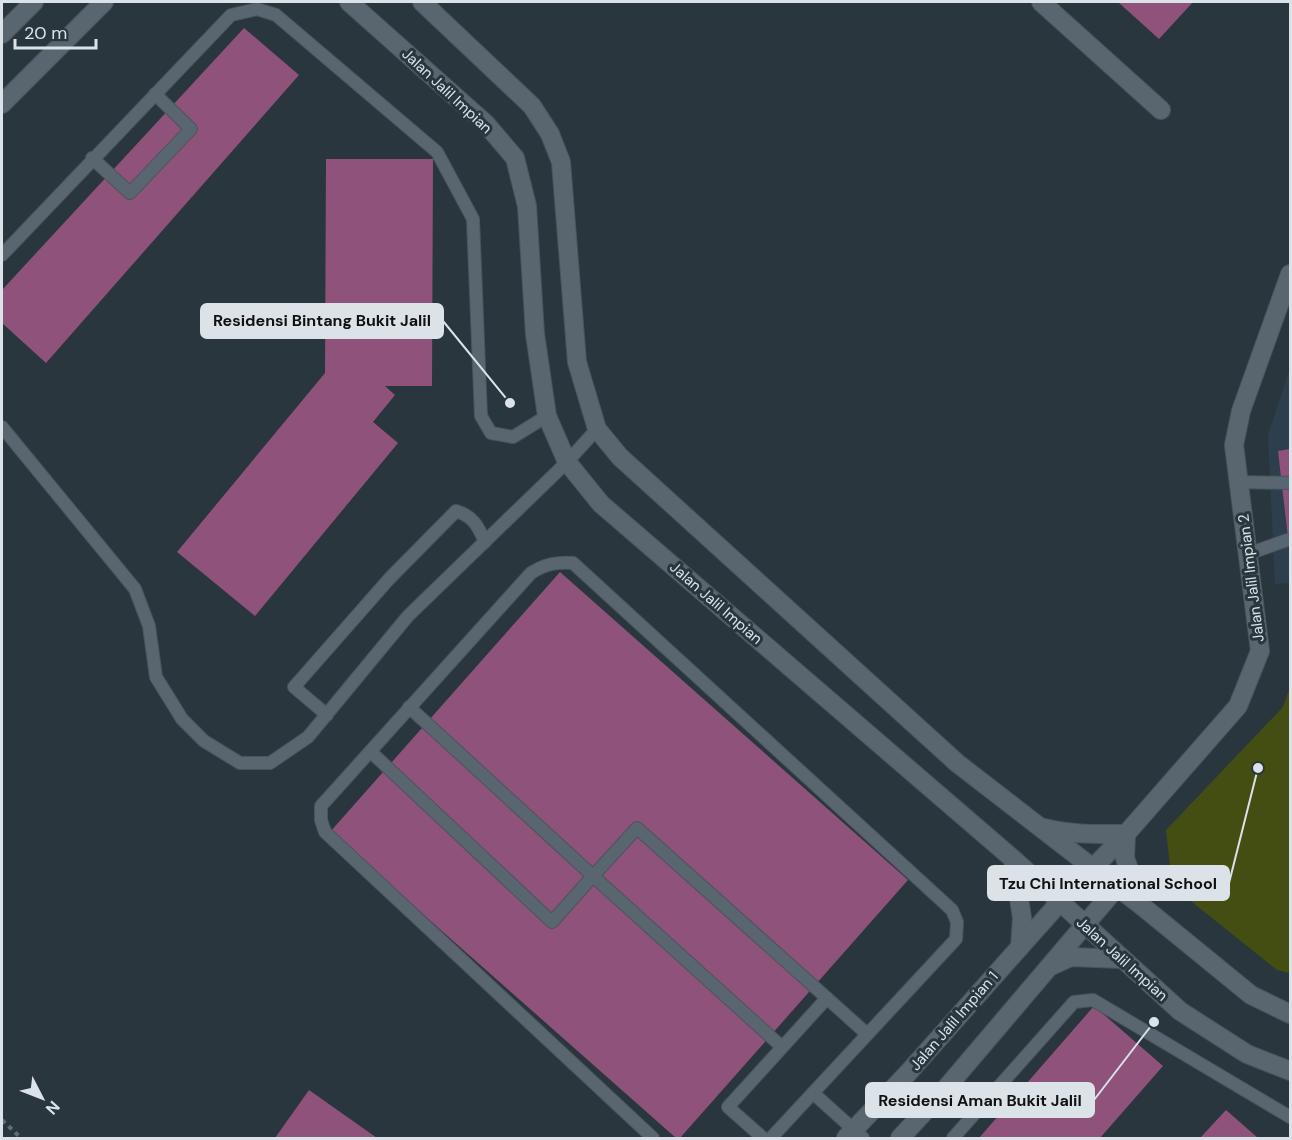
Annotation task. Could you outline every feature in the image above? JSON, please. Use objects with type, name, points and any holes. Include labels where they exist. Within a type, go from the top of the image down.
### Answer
[{"type":"street","points":[[2,34],[34,2]]},
{"type":"street","points":[[2,104],[104,2]]},
{"type":"street","name":"Jalan Jalil Impian","points":[[349,2],[486,124],[515,158],[527,206],[535,334],[547,416],[567,462],[601,504],[1013,859],[1180,1011],[1247,1054],[1290,1071]]},
{"type":"street","points":[[423,2],[532,106],[550,134],[561,162],[577,362],[597,429],[620,457],[957,763],[1142,906],[1251,995],[1290,1014]]},
{"type":"street","points":[[1041,2],[1161,110]]},
{"type":"street","name":"Jalan Jalil Impian 2","points":[[1060,902],[1126,834],[1238,706],[1260,651],[1234,445],[1241,411],[1290,274]]},
{"type":"street","points":[[1040,826],[1059,832],[1126,834],[1125,858],[1142,906]]},
{"type":"street","points":[[1013,859],[1022,918],[1020,946]]},
{"type":"street","points":[[900,1138],[941,1094],[1117,887]]},
{"type":"street","name":"Jalan Jalil Impian 1","points":[[854,1136],[1060,902]]},
{"type":"street","points":[[1051,966],[1071,957],[1122,959]]},
{"type":"lane","points":[[2,255],[231,15],[256,9],[276,15],[437,152],[473,219],[481,416],[491,433],[513,437],[547,416]]},
{"type":"lane","points":[[92,159],[130,193],[191,129],[155,93]]},
{"type":"lane","points":[[2,427],[135,589],[149,626],[156,676],[182,719],[204,741],[240,763],[270,763],[308,737],[408,616],[567,462],[597,429]]},
{"type":"lane","points":[[1239,482],[1290,483]]},
{"type":"lane","points":[[327,715],[294,687],[389,579],[456,511],[467,514],[477,523],[485,542]]},
{"type":"lane","points":[[1248,554],[1290,539]]},
{"type":"lane","points":[[653,1138],[325,832],[321,820],[321,806],[531,573],[542,566],[556,562],[573,563],[952,910],[957,922],[956,939],[771,1138]]},
{"type":"lane","points":[[409,707],[782,1047]]},
{"type":"lane","points":[[371,752],[552,922],[637,828],[867,1034]]},
{"type":"lane","points":[[763,1138],[728,1107],[827,998]]},
{"type":"lane","points":[[953,1138],[1074,1002],[1093,999],[1290,1117]]},
{"type":"lane","points":[[813,1093],[854,1136]]},
{"type":"path","points":[[2,1120],[21,1138]]},
{"type":"shaded area","points":[[1290,368],[1290,583],[1275,584],[1268,435]]},
{"type":"green space","points":[[1290,687],[1290,973],[1277,970],[1172,886],[1166,830],[1283,707]]},
{"type":"building","points":[[1118,2],[1193,2],[1159,39]]},
{"type":"building","points":[[244,28],[299,75],[46,363],[2,323],[2,290]]},
{"type":"building","points":[[326,159],[433,159],[432,386],[385,386],[395,395],[373,422],[398,443],[255,616],[177,552],[325,373]]},
{"type":"building","points":[[1290,449],[1290,546],[1289,546],[1278,451]]},
{"type":"building","points":[[560,572],[908,880],[680,1138],[676,1138],[330,832]]},
{"type":"building","points":[[1094,1006],[1163,1066],[1100,1138],[979,1138]]},
{"type":"building","points":[[309,1090],[377,1138],[275,1138]]},
{"type":"building","points":[[1226,1110],[1258,1138],[1200,1138]]},
{"type":"place","name":"Residensi Bintang Bukit Jalil","points":[[510,403]]},
{"type":"place","name":"Tzu Chi International School","points":[[1258,768]]},
{"type":"place","name":"Residensi Aman Bukit Jalil","points":[[1154,1022]]}]
